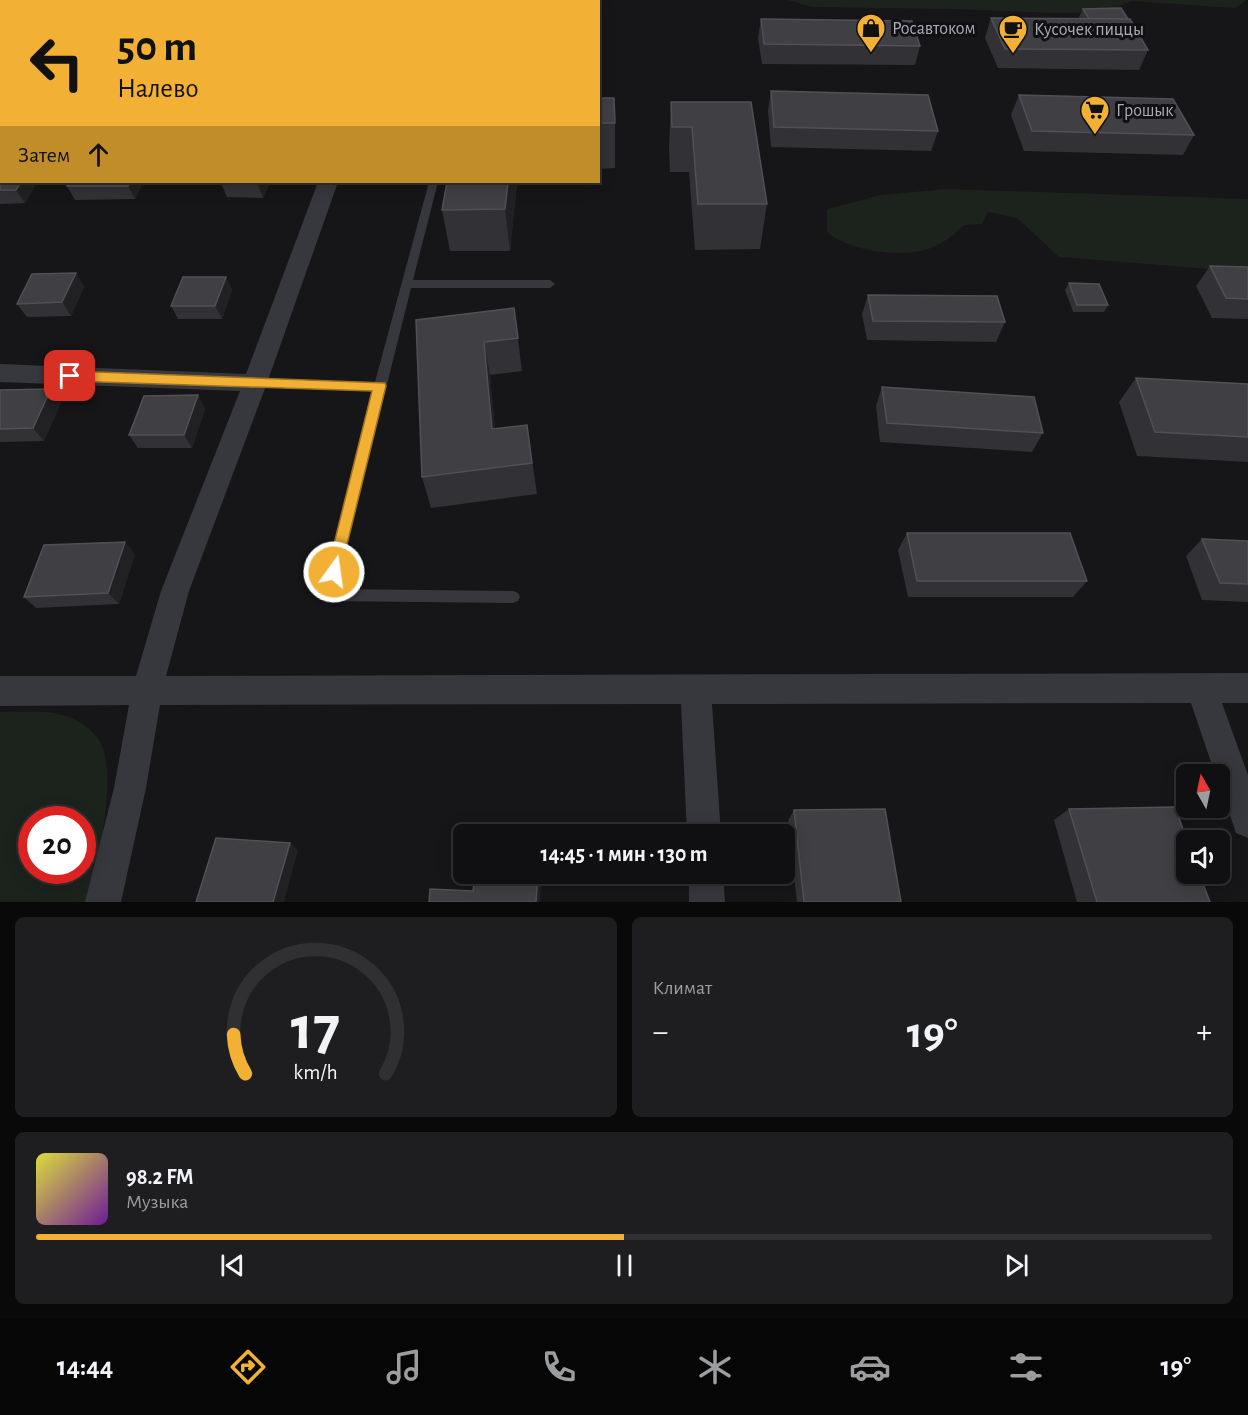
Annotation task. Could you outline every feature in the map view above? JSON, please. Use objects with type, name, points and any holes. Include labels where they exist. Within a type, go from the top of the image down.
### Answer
[{"type":"street","points":[[103,902],[130,788],[147,691],[175,591],[255,383],[328,183]]},
{"type":"street","points":[[0,373],[255,383]]},
{"type":"street","points":[[1201,688],[1248,821]]},
{"type":"street","points":[[0,691],[1248,688]]},
{"type":"street","points":[[696,689],[703,824]]},
{"type":"street","points":[[706,884],[707,902]]},
{"type":"lane","points":[[433,183],[328,595],[513,597]]},
{"type":"lane","points":[[406,284],[550,284]]},
{"type":"lane","points":[[255,383],[380,386]]},
{"type":"shaded area","points":[[788,0],[1247,0],[1235,8],[1132,1],[1105,12],[1055,13],[812,7]]},
{"type":"shaded area","points":[[946,189],[1248,199],[1248,269],[1212,269],[1059,257],[1017,218],[988,212],[982,224],[964,225],[944,241],[921,251],[897,253],[872,251],[847,244],[827,232],[827,209],[881,195]]},
{"type":"shaded area","points":[[26,711],[61,714],[86,726],[102,745],[107,768],[107,786],[104,826],[96,867],[96,806],[18,806],[18,884],[93,884],[89,902],[0,902],[0,712]]},
{"type":"building","points":[[1121,8],[1128,19],[1089,19],[1083,9]]},
{"type":"building","points":[[991,18],[1130,19],[1148,50],[1005,49]]},
{"type":"building","points":[[761,19],[912,21],[920,46],[764,44]]},
{"type":"building","points":[[771,91],[928,95],[938,131],[774,127]]},
{"type":"building","points":[[1019,95],[1173,99],[1194,135],[1032,131]]},
{"type":"building","points":[[600,98],[614,98],[615,123],[600,123]]},
{"type":"building","points":[[671,102],[751,102],[767,204],[698,204],[692,127],[672,127]]},
{"type":"building","points":[[0,183],[20,183],[16,190],[0,190]]},
{"type":"building","points":[[68,183],[130,183],[128,186],[67,186]]},
{"type":"building","points":[[447,183],[508,183],[505,209],[442,210]]},
{"type":"building","points":[[1210,266],[1248,267],[1248,299],[1226,298]]},
{"type":"building","points":[[76,273],[62,302],[17,304],[32,274]]},
{"type":"building","points":[[183,277],[226,277],[215,306],[171,306]]},
{"type":"building","points":[[1069,283],[1099,284],[1108,305],[1077,305]]},
{"type":"building","points":[[868,295],[997,296],[1005,322],[873,321]]},
{"type":"building","points":[[514,308],[518,338],[484,342],[492,429],[527,425],[532,463],[422,477],[416,320]]},
{"type":"building","points":[[1136,378],[1248,384],[1248,437],[1155,432]]},
{"type":"building","points":[[882,387],[1034,397],[1043,433],[887,423]]},
{"type":"building","points":[[51,389],[33,428],[0,429],[0,390]]},
{"type":"building","points":[[198,395],[184,435],[129,435],[144,396]]},
{"type":"building","points":[[907,533],[1070,533],[1087,581],[917,581]]},
{"type":"building","points":[[1202,539],[1248,541],[1248,584],[1220,583]]},
{"type":"building","points":[[125,542],[108,593],[24,597],[44,545]]},
{"type":"building","points":[[1175,807],[1176,818],[1179,818],[1183,830],[1176,830],[1176,884],[1203,884],[1210,902],[1097,902],[1069,809]]},
{"type":"building","points":[[885,809],[901,902],[804,902],[794,810]]},
{"type":"building","points":[[216,838],[290,843],[273,902],[196,902]]},
{"type":"building","points":[[474,884],[537,884],[536,902],[429,902],[430,889],[473,891]]},
{"type":"place","name":"Росавтоком","points":[[871,54]]},
{"type":"place","name":"Кусочек пиццы","points":[[1013,54]]},
{"type":"place","name":"Грошык","points":[[1095,136]]},
{"type":"route","points":[[70,376],[380,386],[334,572]]}]
